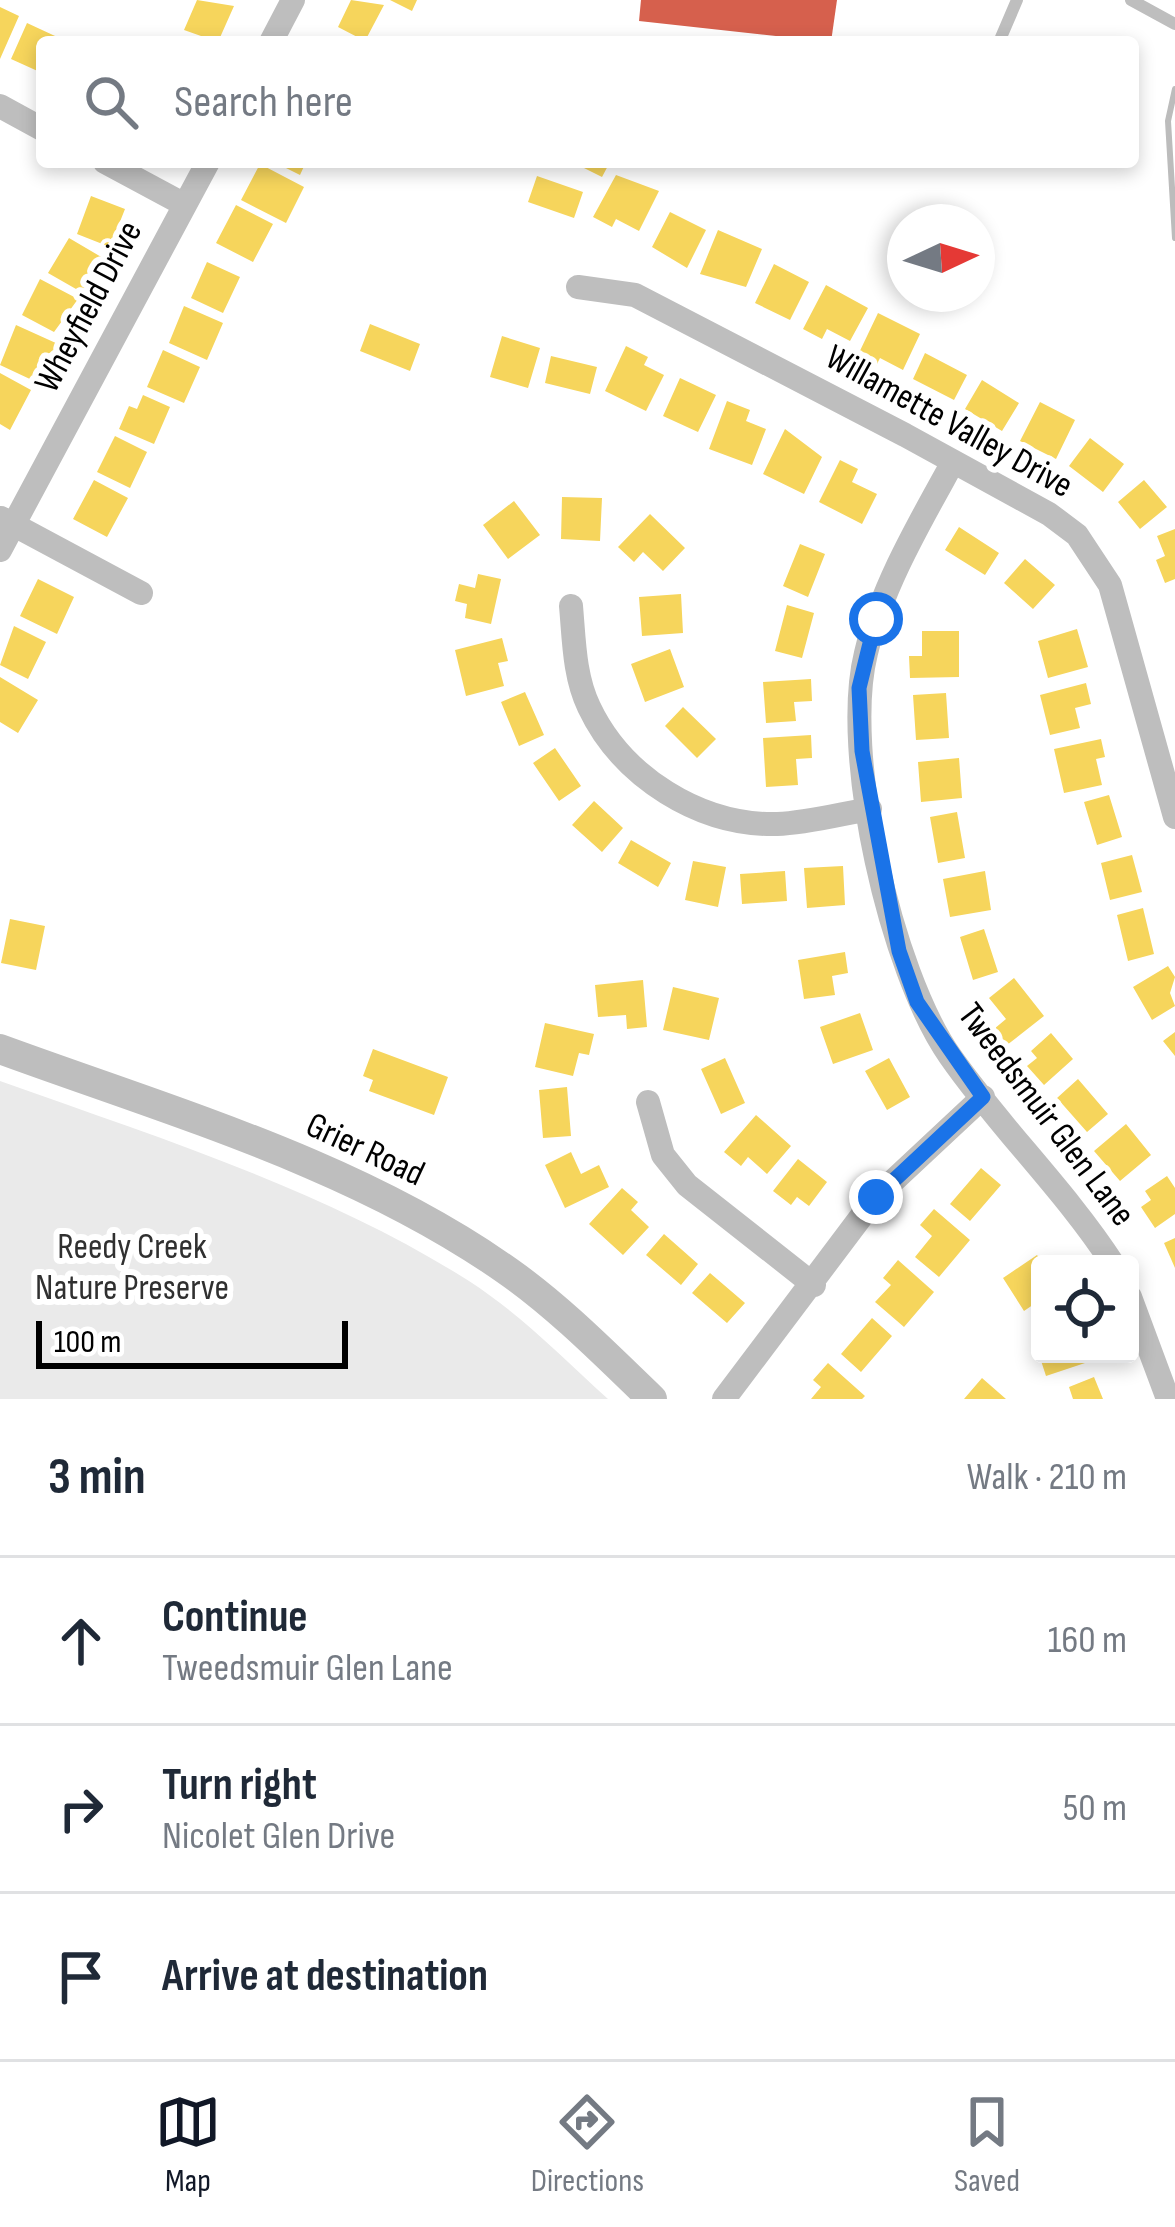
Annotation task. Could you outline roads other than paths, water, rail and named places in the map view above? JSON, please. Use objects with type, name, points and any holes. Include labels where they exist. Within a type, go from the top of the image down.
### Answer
[{"type":"street","points":[[274,36],[293,0]]},
{"type":"street","points":[[0,106],[36,126]]},
{"type":"street","points":[[116,168],[185,205]]},
{"type":"street","name":"Wheyfield Drive","points":[[0,550],[7,521],[205,168]]},
{"type":"street","name":"Willamette Valley Drive","points":[[578,287],[635,295],[1049,514],[1094,556],[1121,616],[1175,817]]},
{"type":"street","name":"Tweedsmuir Glen Lane","points":[[953,462],[890,586],[866,654],[860,716],[870,809],[899,951],[917,1002],[983,1097],[1106,1255]]},
{"type":"street","points":[[7,521],[141,593]]},
{"type":"street","points":[[571,606],[574,649],[589,706],[630,765],[662,789],[694,808],[742,821],[776,824],[870,809]]},
{"type":"street","name":"Grier Road","points":[[0,1049],[314,1167],[445,1231],[532,1289],[652,1399]]},
{"type":"street","points":[[724,1399],[876,1197],[983,1097]]},
{"type":"street","points":[[648,1102],[663,1155],[687,1185],[814,1285]]},
{"type":"street","points":[[1139,1321],[1168,1399]]},
{"type":"lane","points":[[1002,36],[1017,0]]},
{"type":"lane","points":[[1130,0],[1175,24]]},
{"type":"waterway","points":[[1175,89],[1168,121],[1175,238]]},
{"type":"park label","name":"Reedy Creek Nature Preserve","points":[[132,1268]]}]
